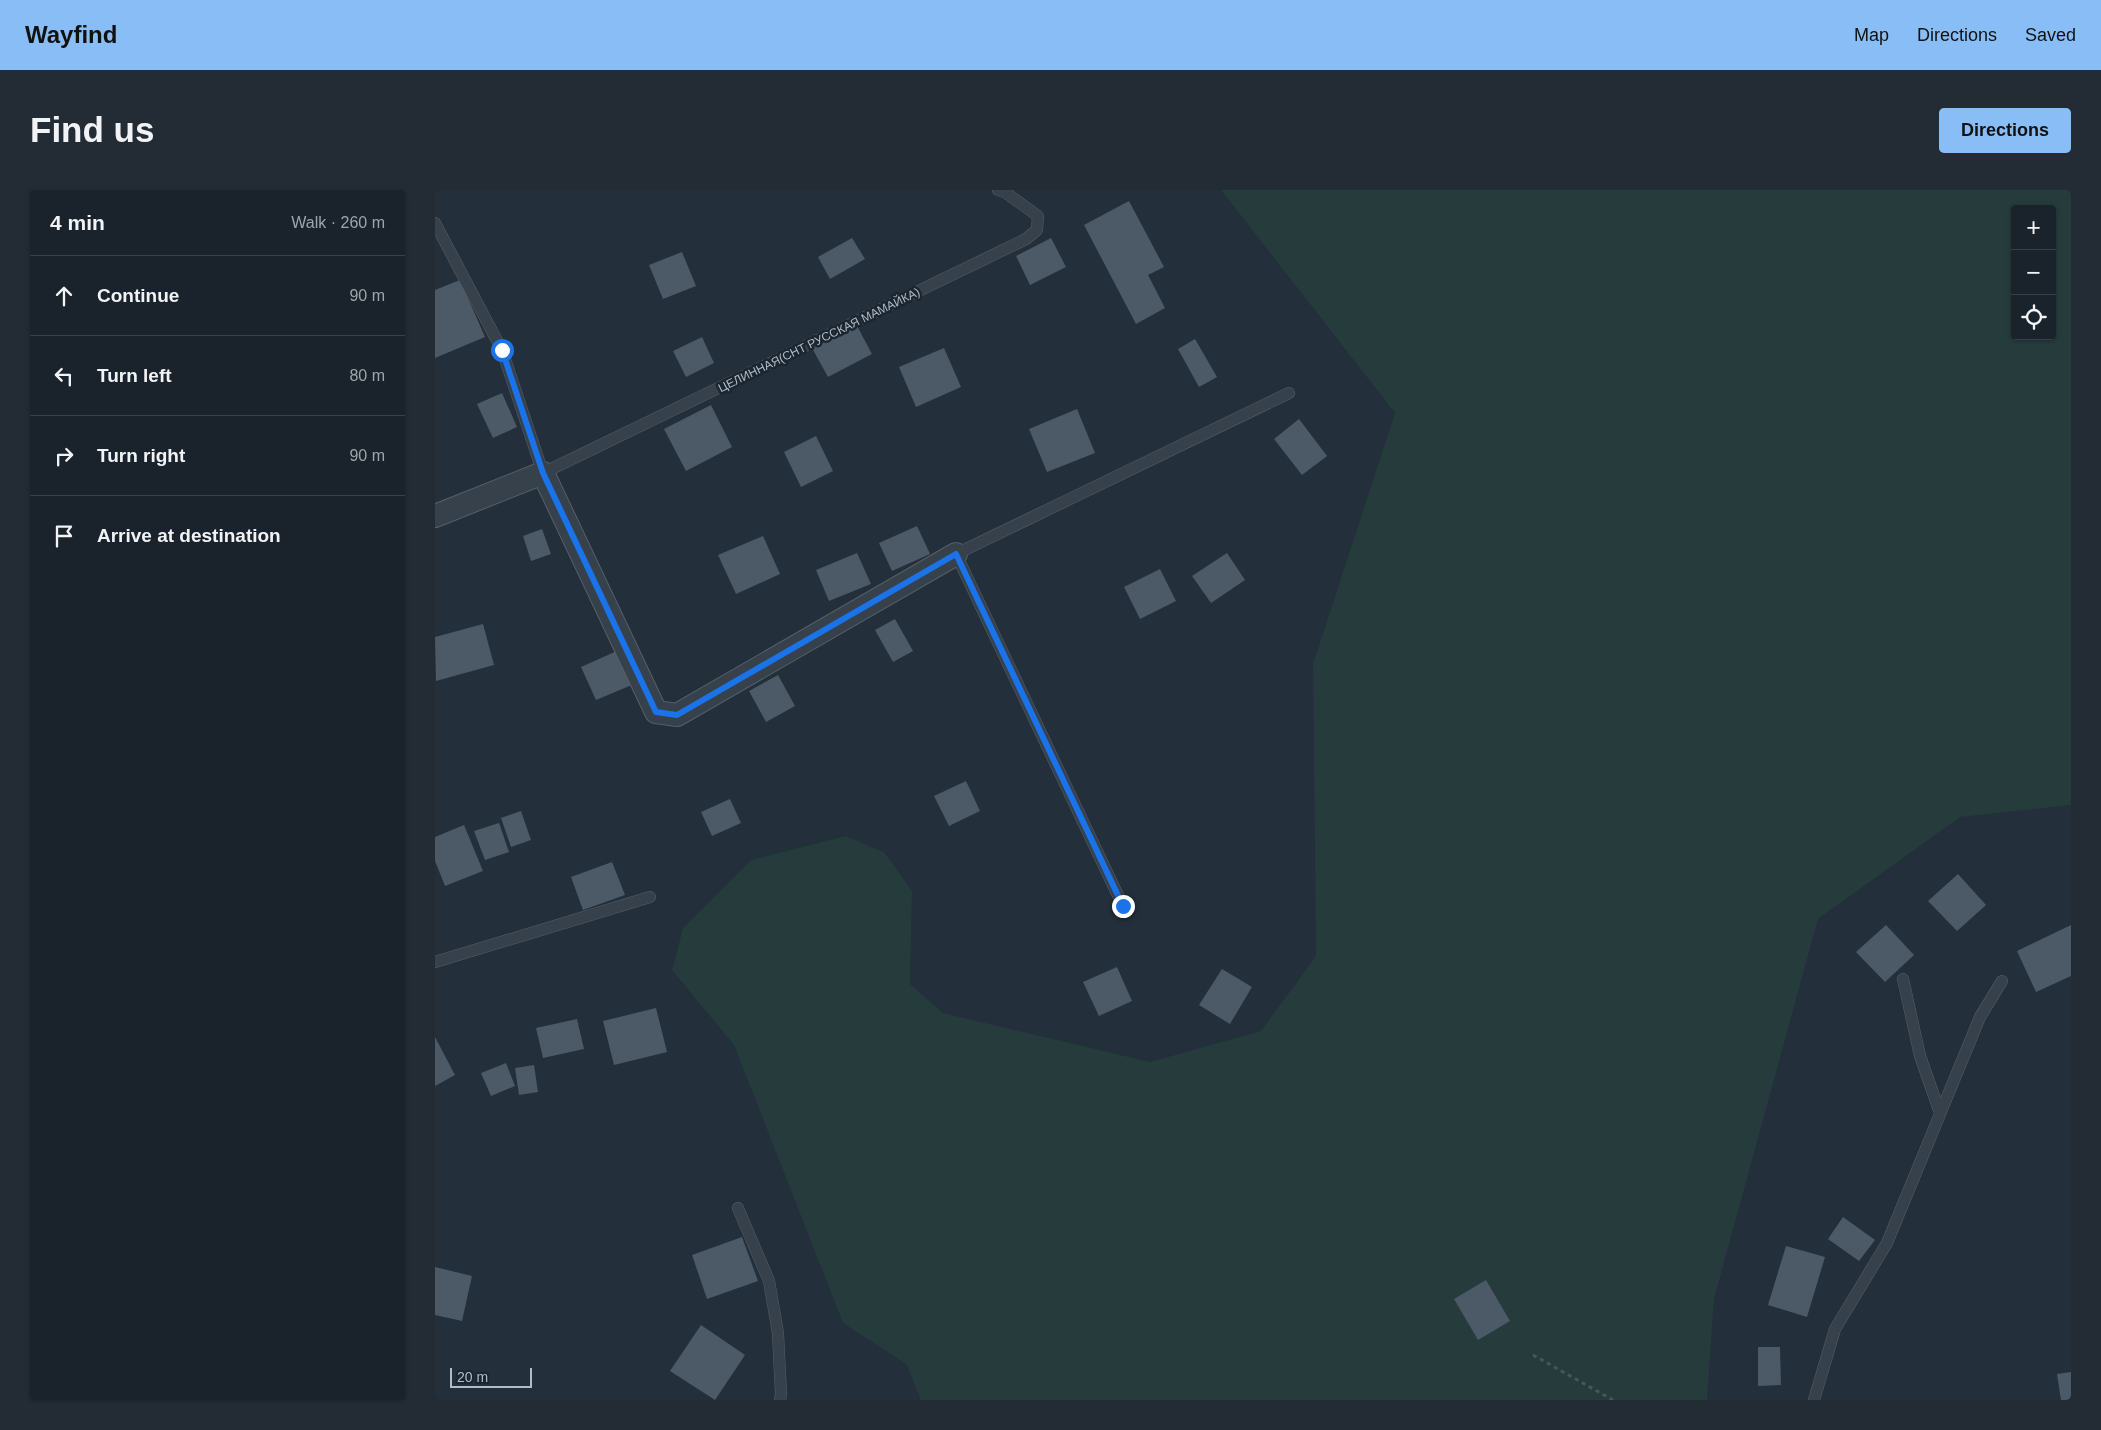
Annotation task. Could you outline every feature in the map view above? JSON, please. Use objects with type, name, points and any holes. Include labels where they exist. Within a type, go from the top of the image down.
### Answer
[{"type":"street","name":"ЦЕЛИННАЯ(СНТ РУССКАЯ МАМАЙКА)","points":[[435,516],[543,473]]},
{"type":"street","points":[[543,473],[656,712],[677,715],[956,554]]},
{"type":"lane","name":"ЦЕЛИННАЯ(СНТ РУССКАЯ МАМАЙКА)","points":[[543,473],[1026,239],[1037,230],[1038,216],[1006,193],[998,190]]},
{"type":"lane","points":[[435,223],[502,350],[543,473]]},
{"type":"lane","points":[[1123,906],[956,554],[1289,394]]},
{"type":"lane","points":[[435,962],[650,897]]},
{"type":"lane","points":[[1903,980],[1920,1056],[1940,1113]]},
{"type":"lane","points":[[1814,1400],[1835,1329],[1887,1243],[1980,1017],[2002,981]]},
{"type":"lane","points":[[739,1208],[769,1281],[778,1333],[780,1400]]},
{"type":"path","points":[[1533,1355],[1613,1400]]},
{"type":"green space","points":[[1221,190],[2071,190],[2071,805],[1960,817],[1818,919],[1714,1299],[1707,1400],[921,1400],[906,1364],[843,1323],[734,1045],[672,970],[683,928],[751,860],[846,836],[885,853],[912,891],[910,984],[943,1013],[1150,1062],[1261,1031],[1316,956],[1313,664],[1395,413]]},
{"type":"building","points":[[1129,201],[1164,267],[1148,275],[1165,308],[1136,324],[1084,225]]},
{"type":"building","points":[[852,238],[865,259],[830,279],[818,257]]},
{"type":"building","points":[[1051,238],[1066,267],[1030,285],[1016,256]]},
{"type":"building","points":[[682,252],[696,286],[663,299],[649,265]]},
{"type":"building","points":[[460,280],[485,337],[435,358],[435,290]]},
{"type":"building","points":[[856,324],[872,354],[828,377],[812,348]]},
{"type":"building","points":[[702,337],[714,363],[686,377],[673,351]]},
{"type":"building","points":[[1195,339],[1217,377],[1199,387],[1178,349]]},
{"type":"building","points":[[944,348],[961,387],[916,407],[899,367]]},
{"type":"building","points":[[502,393],[517,427],[493,438],[477,404]]},
{"type":"building","points":[[711,405],[732,447],[686,471],[664,429]]},
{"type":"building","points":[[1077,409],[1095,453],[1047,472],[1029,429]]},
{"type":"building","points":[[1299,419],[1327,456],[1302,475],[1274,439]]},
{"type":"building","points":[[816,436],[833,471],[801,487],[784,452]]},
{"type":"building","points":[[917,526],[930,554],[892,571],[879,543]]},
{"type":"building","points":[[542,529],[551,554],[531,561],[523,536]]},
{"type":"building","points":[[763,536],[780,574],[736,594],[718,555]]},
{"type":"building","points":[[857,553],[871,584],[829,601],[816,570]]},
{"type":"building","points":[[1227,553],[1245,580],[1211,603],[1192,576]]},
{"type":"building","points":[[1160,569],[1176,601],[1140,619],[1124,587]]},
{"type":"building","points":[[895,619],[913,651],[893,662],[875,630]]},
{"type":"building","points":[[483,624],[494,665],[436,681],[435,637]]},
{"type":"building","points":[[619,650],[634,684],[596,700],[581,667]]},
{"type":"building","points":[[778,675],[795,706],[766,722],[749,691]]},
{"type":"building","points":[[966,781],[980,811],[949,826],[934,796]]},
{"type":"building","points":[[730,799],[741,823],[712,836],[701,812]]},
{"type":"building","points":[[521,811],[531,840],[511,847],[501,818]]},
{"type":"building","points":[[499,823],[509,852],[485,860],[474,831]]},
{"type":"building","points":[[464,825],[483,871],[445,886],[435,861],[435,837]]},
{"type":"building","points":[[612,862],[625,895],[583,910],[571,877]]},
{"type":"building","points":[[1958,874],[1986,905],[1957,931],[1928,901]]},
{"type":"building","points":[[1886,925],[1914,955],[1885,982],[1856,952]]},
{"type":"building","points":[[2071,925],[2071,976],[2036,992],[2017,951]]},
{"type":"building","points":[[1117,967],[1132,1001],[1099,1016],[1083,982]]},
{"type":"building","points":[[1222,969],[1252,987],[1230,1024],[1199,1005]]},
{"type":"building","points":[[656,1008],[667,1052],[614,1065],[603,1021]]},
{"type":"building","points":[[577,1019],[584,1049],[543,1058],[536,1028]]},
{"type":"building","points":[[435,1037],[455,1075],[435,1086]]},
{"type":"building","points":[[506,1063],[515,1086],[491,1096],[481,1073]]},
{"type":"building","points":[[534,1065],[538,1092],[519,1095],[515,1068]]},
{"type":"building","points":[[1843,1217],[1875,1240],[1859,1261],[1828,1239]]},
{"type":"building","points":[[742,1237],[758,1281],[707,1299],[692,1255]]},
{"type":"building","points":[[1786,1246],[1825,1257],[1807,1317],[1768,1305]]},
{"type":"building","points":[[435,1267],[472,1276],[462,1321],[435,1315]]},
{"type":"building","points":[[1486,1280],[1510,1321],[1478,1340],[1454,1299]]},
{"type":"building","points":[[701,1325],[745,1355],[715,1400],[670,1371]]},
{"type":"building","points":[[1758,1347],[1780,1347],[1781,1385],[1758,1386]]},
{"type":"building","points":[[2071,1372],[2071,1400],[2061,1400],[2057,1374]]},
{"type":"route","points":[[502,350],[543,473],[656,712],[677,715],[956,554],[1123,906]]}]
